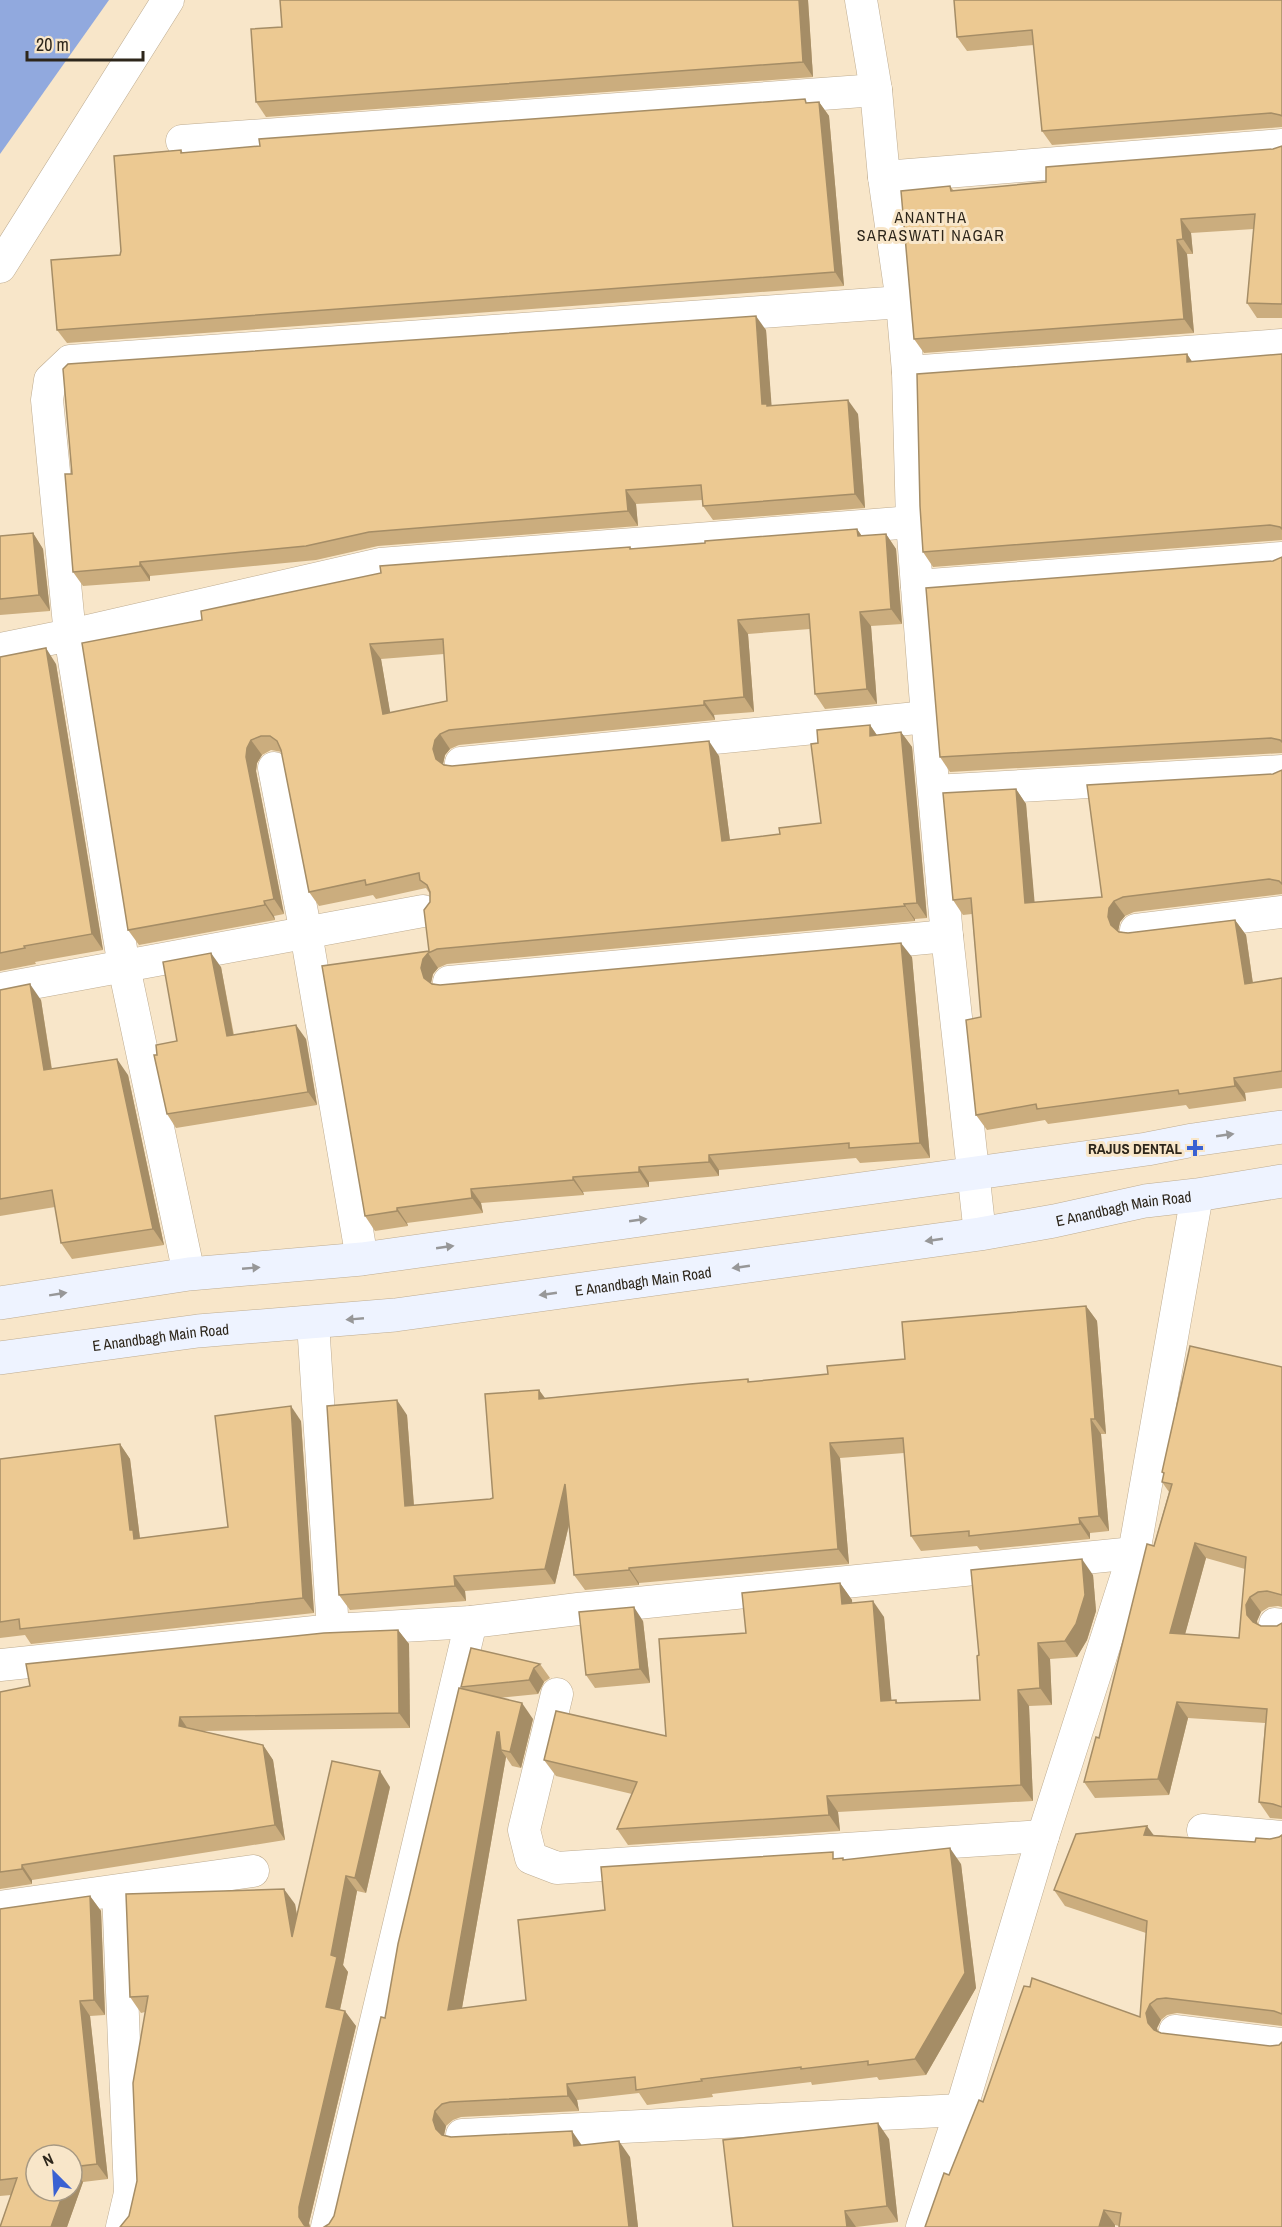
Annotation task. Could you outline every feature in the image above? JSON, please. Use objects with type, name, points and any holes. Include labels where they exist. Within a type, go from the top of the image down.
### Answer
[{"type":"street","points":[[0,267],[168,0]]},
{"type":"street","points":[[861,0],[876,90],[884,177],[902,302],[908,372],[912,522],[933,791],[980,1234]]},
{"type":"street","points":[[182,141],[876,90]]},
{"type":"street","points":[[884,177],[1282,145]]},
{"type":"street","points":[[189,1274],[124,967],[70,635],[47,400],[50,380],[70,361],[902,302]]},
{"type":"street","points":[[908,372],[1282,345]]},
{"type":"street","points":[[0,649],[380,564],[912,522]]},
{"type":"street","points":[[917,586],[1282,558]]},
{"type":"street","points":[[461,763],[927,717]]},
{"type":"street","points":[[274,768],[306,933],[362,1259]]},
{"type":"street","points":[[933,791],[1282,771]]},
{"type":"street","points":[[0,989],[423,910]]},
{"type":"street","points":[[1136,930],[1282,912]]},
{"type":"street","points":[[449,982],[947,936]]},
{"type":"street","points":[[0,1303],[189,1274],[362,1259],[1147,1149],[1282,1127]]},
{"type":"street","name":"E Anandbagh Main Road","points":[[0,1358],[198,1330],[396,1315],[980,1234],[1145,1201],[1197,1196],[1282,1180]]},
{"type":"street","points":[[922,2227],[961,2110],[1043,1836],[1134,1553],[1197,1196]]},
{"type":"street","points":[[314,1323],[333,1630]]},
{"type":"street","points":[[0,1665],[333,1630],[471,1622],[578,1609],[1134,1553]]},
{"type":"street","points":[[327,2227],[471,1622]]},
{"type":"street","points":[[557,1694],[524,1830],[531,1858],[557,1868],[1043,1836]]},
{"type":"street","points":[[1203,1830],[1282,1837]]},
{"type":"street","points":[[0,1907],[253,1871]]},
{"type":"street","points":[[118,1891],[130,2193],[122,2227]]},
{"type":"street","points":[[1175,2031],[1282,2044]]},
{"type":"street","points":[[462,2135],[961,2110]]},
{"type":"water","points":[[0,0],[109,0],[0,154]]},
{"type":"building","points":[[280,0],[799,0],[803,62],[256,102],[251,29],[282,27]]},
{"type":"building","points":[[954,0],[1282,0],[1282,116],[1271,113],[1042,131],[1032,30],[957,37]]},
{"type":"building","points":[[805,99],[806,103],[819,102],[835,272],[57,330],[51,260],[120,255],[114,156],[260,146],[259,139]]},
{"type":"building","points":[[1282,146],[1282,304],[1247,303],[1255,214],[1181,219],[1183,239],[1177,240],[1184,319],[914,339],[901,191],[950,186],[951,191],[1046,182],[1046,167],[1273,149]]},
{"type":"building","points":[[756,316],[762,404],[767,404],[767,406],[848,400],[855,494],[703,506],[701,485],[626,490],[628,511],[369,532],[306,546],[140,562],[140,566],[73,572],[65,474],[72,474],[63,369],[68,364]]},
{"type":"building","points":[[1187,354],[1187,362],[1282,354],[1282,529],[1270,525],[923,552],[917,374]]},
{"type":"building","points":[[857,529],[858,536],[886,534],[891,609],[860,612],[867,689],[815,694],[809,614],[738,620],[744,697],[704,701],[704,705],[449,730],[440,734],[435,740],[433,749],[436,759],[444,765],[452,766],[709,741],[722,841],[780,834],[779,828],[821,823],[811,744],[818,743],[817,730],[870,725],[870,736],[901,732],[917,903],[904,904],[905,906],[437,949],[428,953],[423,959],[421,968],[424,978],[432,984],[440,985],[901,943],[920,1143],[849,1148],[849,1143],[709,1155],[709,1162],[639,1167],[639,1172],[471,1189],[472,1198],[397,1208],[397,1211],[365,1216],[322,966],[429,951],[424,910],[430,902],[427,885],[420,880],[419,873],[366,885],[365,880],[309,892],[281,750],[277,741],[270,736],[261,736],[251,740],[246,757],[274,899],[264,901],[265,905],[128,930],[82,643],[202,620],[201,611],[381,573],[380,566],[630,547],[630,549],[705,543],[705,541]],"holes":[[[443,639],[447,701],[383,714],[370,644]]]},
{"type":"building","points":[[33,533],[39,595],[0,599],[0,536]]},
{"type":"building","points":[[1282,557],[1282,742],[1271,738],[940,757],[926,588],[1273,561]]},
{"type":"building","points":[[46,648],[92,934],[24,946],[25,948],[0,953],[0,657]]},
{"type":"building","points":[[1282,770],[1282,884],[1269,879],[1123,897],[1114,901],[1109,908],[1108,917],[1111,925],[1119,932],[1128,933],[1235,920],[1245,984],[1282,978],[1282,1071],[1234,1078],[1235,1086],[1179,1094],[1178,1090],[1037,1109],[1036,1104],[976,1115],[966,1020],[981,1017],[971,898],[953,900],[943,793],[1016,789],[1025,903],[1102,897],[1087,785],[1273,774]]},
{"type":"building","points":[[211,953],[227,1036],[296,1025],[308,1092],[167,1114],[154,1055],[157,1055],[156,1045],[177,1041],[163,962]]},
{"type":"building","points":[[30,984],[44,1070],[117,1059],[153,1229],[61,1243],[52,1190],[0,1199],[0,990]]},
{"type":"building","points":[[1086,1306],[1095,1419],[1091,1419],[1099,1516],[1079,1518],[1080,1524],[969,1536],[969,1531],[911,1536],[903,1438],[830,1443],[838,1549],[574,1575],[565,1484],[545,1569],[454,1576],[455,1586],[339,1595],[327,1406],[397,1400],[405,1506],[490,1499],[493,1498],[485,1394],[539,1390],[539,1399],[690,1384],[748,1379],[748,1382],[828,1374],[827,1366],[905,1359],[902,1322]]},
{"type":"building","points":[[1190,1346],[1282,1367],[1282,1595],[1267,1591],[1258,1592],[1250,1597],[1246,1605],[1247,1615],[1261,1626],[1277,1626],[1282,1623],[1282,1807],[1259,1802],[1267,1709],[1177,1702],[1158,1779],[1084,1782],[1096,1737],[1099,1738],[1147,1544],[1154,1546],[1172,1484],[1162,1482],[1164,1473],[1162,1472]],"holes":[[[1195,1543],[1246,1557],[1239,1638],[1170,1633]]]},
{"type":"building","points":[[291,1406],[303,1598],[20,1629],[19,1619],[0,1622],[0,1459],[120,1444],[130,1530],[133,1530],[134,1539],[228,1527],[215,1416]]},
{"type":"building","points":[[1082,1559],[1085,1595],[1076,1624],[1065,1641],[1038,1643],[1040,1688],[1018,1690],[1021,1785],[827,1796],[829,1815],[617,1829],[637,1782],[544,1760],[556,1711],[666,1736],[659,1639],[746,1633],[742,1593],[840,1583],[842,1604],[873,1601],[881,1701],[896,1700],[896,1703],[980,1700],[977,1656],[979,1655],[971,1570]]},
{"type":"building","points":[[634,1607],[640,1669],[586,1675],[579,1612]]},
{"type":"building","points":[[398,1630],[399,1713],[180,1717],[179,1726],[263,1745],[275,1825],[22,1865],[22,1869],[0,1872],[0,1692],[30,1686],[26,1664],[324,1633]]},
{"type":"building","points":[[471,1648],[540,1664],[534,1668],[529,1680],[461,1687]]},
{"type":"building","points":[[459,1688],[522,1703],[510,1752],[501,1750],[499,1732],[497,1732],[448,2010],[526,2000],[518,1920],[605,1910],[601,1867],[833,1852],[833,1859],[843,1858],[843,1860],[950,1848],[965,1973],[915,2059],[868,2065],[868,2061],[801,2069],[801,2067],[701,2079],[702,2081],[636,2090],[635,2077],[567,2084],[568,2096],[442,2104],[435,2111],[433,2120],[436,2129],[442,2135],[451,2137],[572,2131],[574,2146],[619,2141],[629,2227],[324,2227],[334,2216],[381,2017],[385,2018],[398,1944]]},
{"type":"building","points":[[332,1761],[380,1771],[355,1878],[346,1876],[331,1955],[337,1957],[326,2007],[345,2011],[299,2207],[299,2217],[308,2227],[120,2227],[129,2216],[137,2181],[133,2083],[148,1996],[130,1997],[126,1894],[284,1889],[292,1937]]},
{"type":"building","points":[[1147,1826],[1144,1835],[1255,1842],[1256,1838],[1270,1839],[1282,1835],[1282,2014],[1274,2011],[1166,1998],[1157,1999],[1150,2004],[1146,2013],[1148,2023],[1154,2030],[1161,2033],[1270,2046],[1279,2045],[1282,2042],[1282,2227],[1119,2227],[1121,2213],[1104,2210],[1099,2227],[925,2227],[944,2173],[949,2175],[979,2100],[983,2102],[1024,1986],[1030,1987],[1032,1978],[1140,2017],[1147,1921],[1054,1890],[1076,1834]]},
{"type":"building","points":[[90,1896],[94,2000],[80,2001],[97,2164],[84,2166],[84,2143],[24,2143],[24,2203],[60,2203],[51,2227],[0,2227],[17,2178],[0,2180],[0,1909]]},
{"type":"building","points":[[878,2123],[887,2206],[845,2211],[847,2227],[733,2227],[723,2140]]},
{"type":"place","name":"RAJUS DENTAL","points":[[1195,1148]]},
{"type":"district","name":"ANANTHA SARASWATI NAGAR","points":[[931,226]]}]
